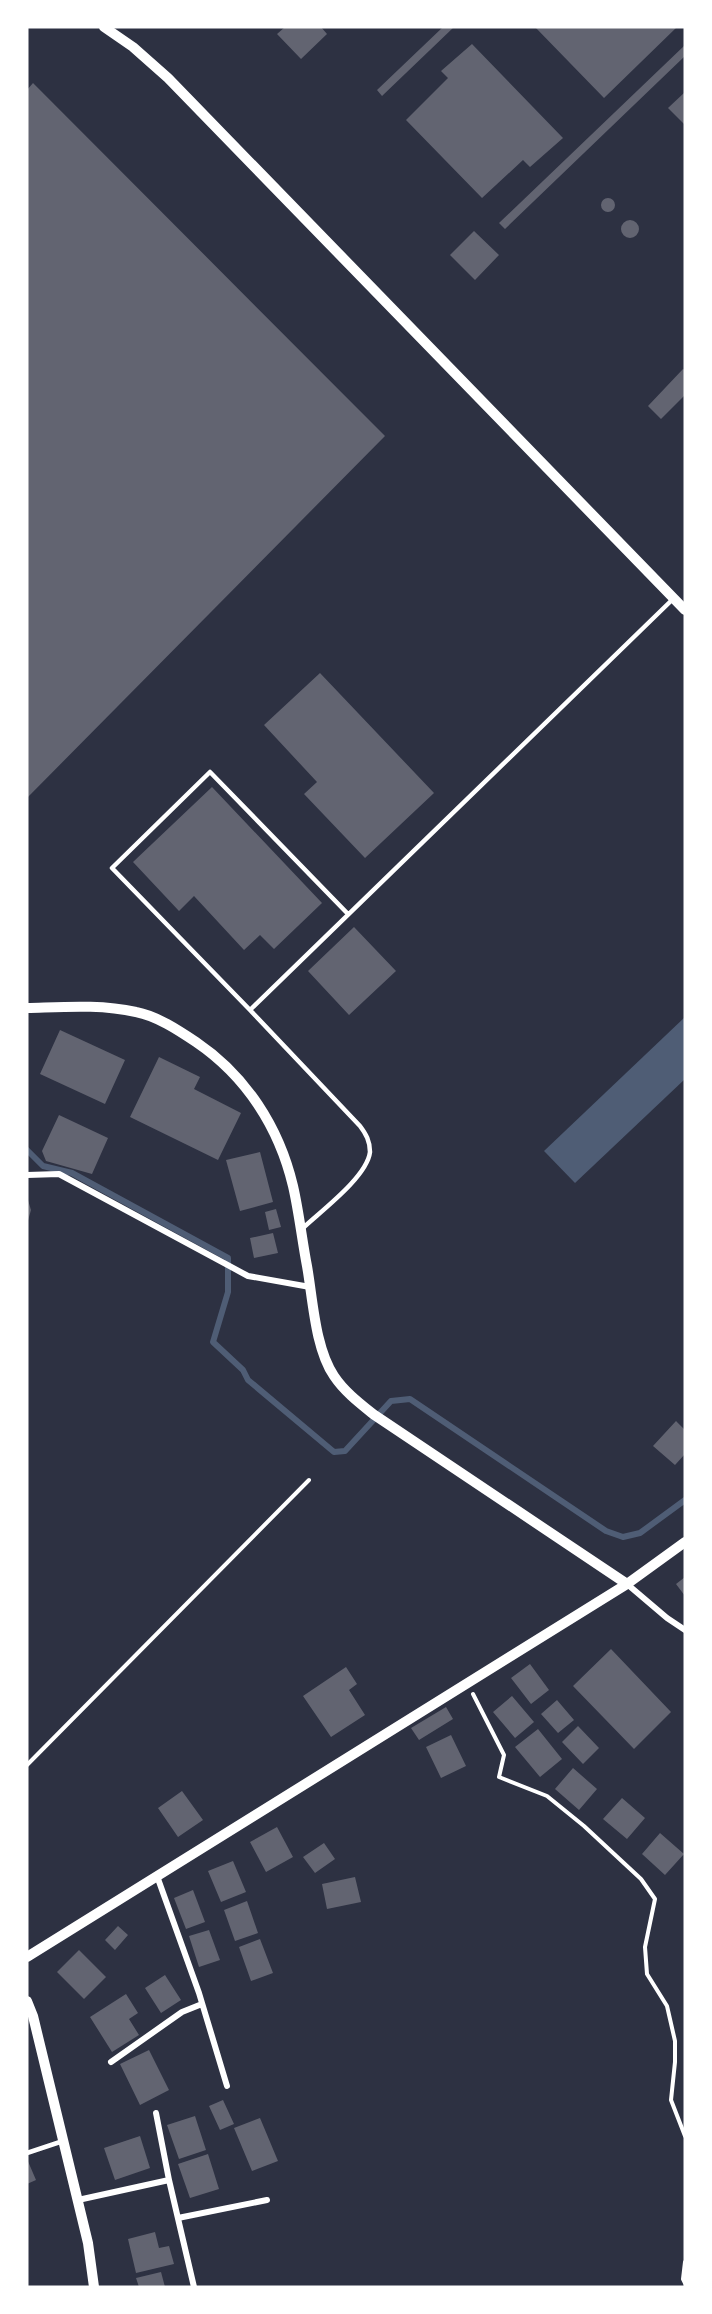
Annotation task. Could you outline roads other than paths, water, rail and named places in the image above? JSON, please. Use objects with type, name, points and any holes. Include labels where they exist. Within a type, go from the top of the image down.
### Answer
[{"type":"street","points":[[104,27],[133,47],[168,78],[685,610]]},
{"type":"street","points":[[27,1008],[93,1006],[138,1012],[175,1028],[207,1050],[241,1081],[267,1116],[293,1185],[321,1346],[333,1375],[350,1395],[373,1414],[627,1584],[685,1630]]},
{"type":"street","points":[[27,1175],[59,1174],[248,1276],[311,1287]]},
{"type":"street","points":[[27,1957],[627,1584],[685,1542]]},
{"type":"street","points":[[157,1876],[202,2004],[227,2086]]},
{"type":"street","points":[[27,2001],[33,2016],[88,2242],[94,2287]]},
{"type":"street","points":[[111,2062],[182,2012],[202,2004]]},
{"type":"street","points":[[156,2114],[194,2287]]},
{"type":"street","points":[[78,2200],[170,2180]]},
{"type":"street","points":[[178,2218],[267,2200]]},
{"type":"lane","points":[[250,1010],[674,598]]},
{"type":"lane","points":[[301,1231],[355,1179],[366,1164],[370,1152],[368,1138],[360,1126],[112,868],[210,772],[348,914]]},
{"type":"lane","points":[[27,2153],[63,2141]]},
{"type":"water","points":[[685,1017],[685,1079],[575,1183],[544,1151]]},
{"type":"waterway","points":[[27,1150],[43,1166],[72,1173],[228,1258],[228,1292],[213,1342],[243,1370],[248,1380],[334,1452],[345,1451],[391,1401],[410,1399],[606,1531],[623,1537],[640,1533],[685,1500]]}]
